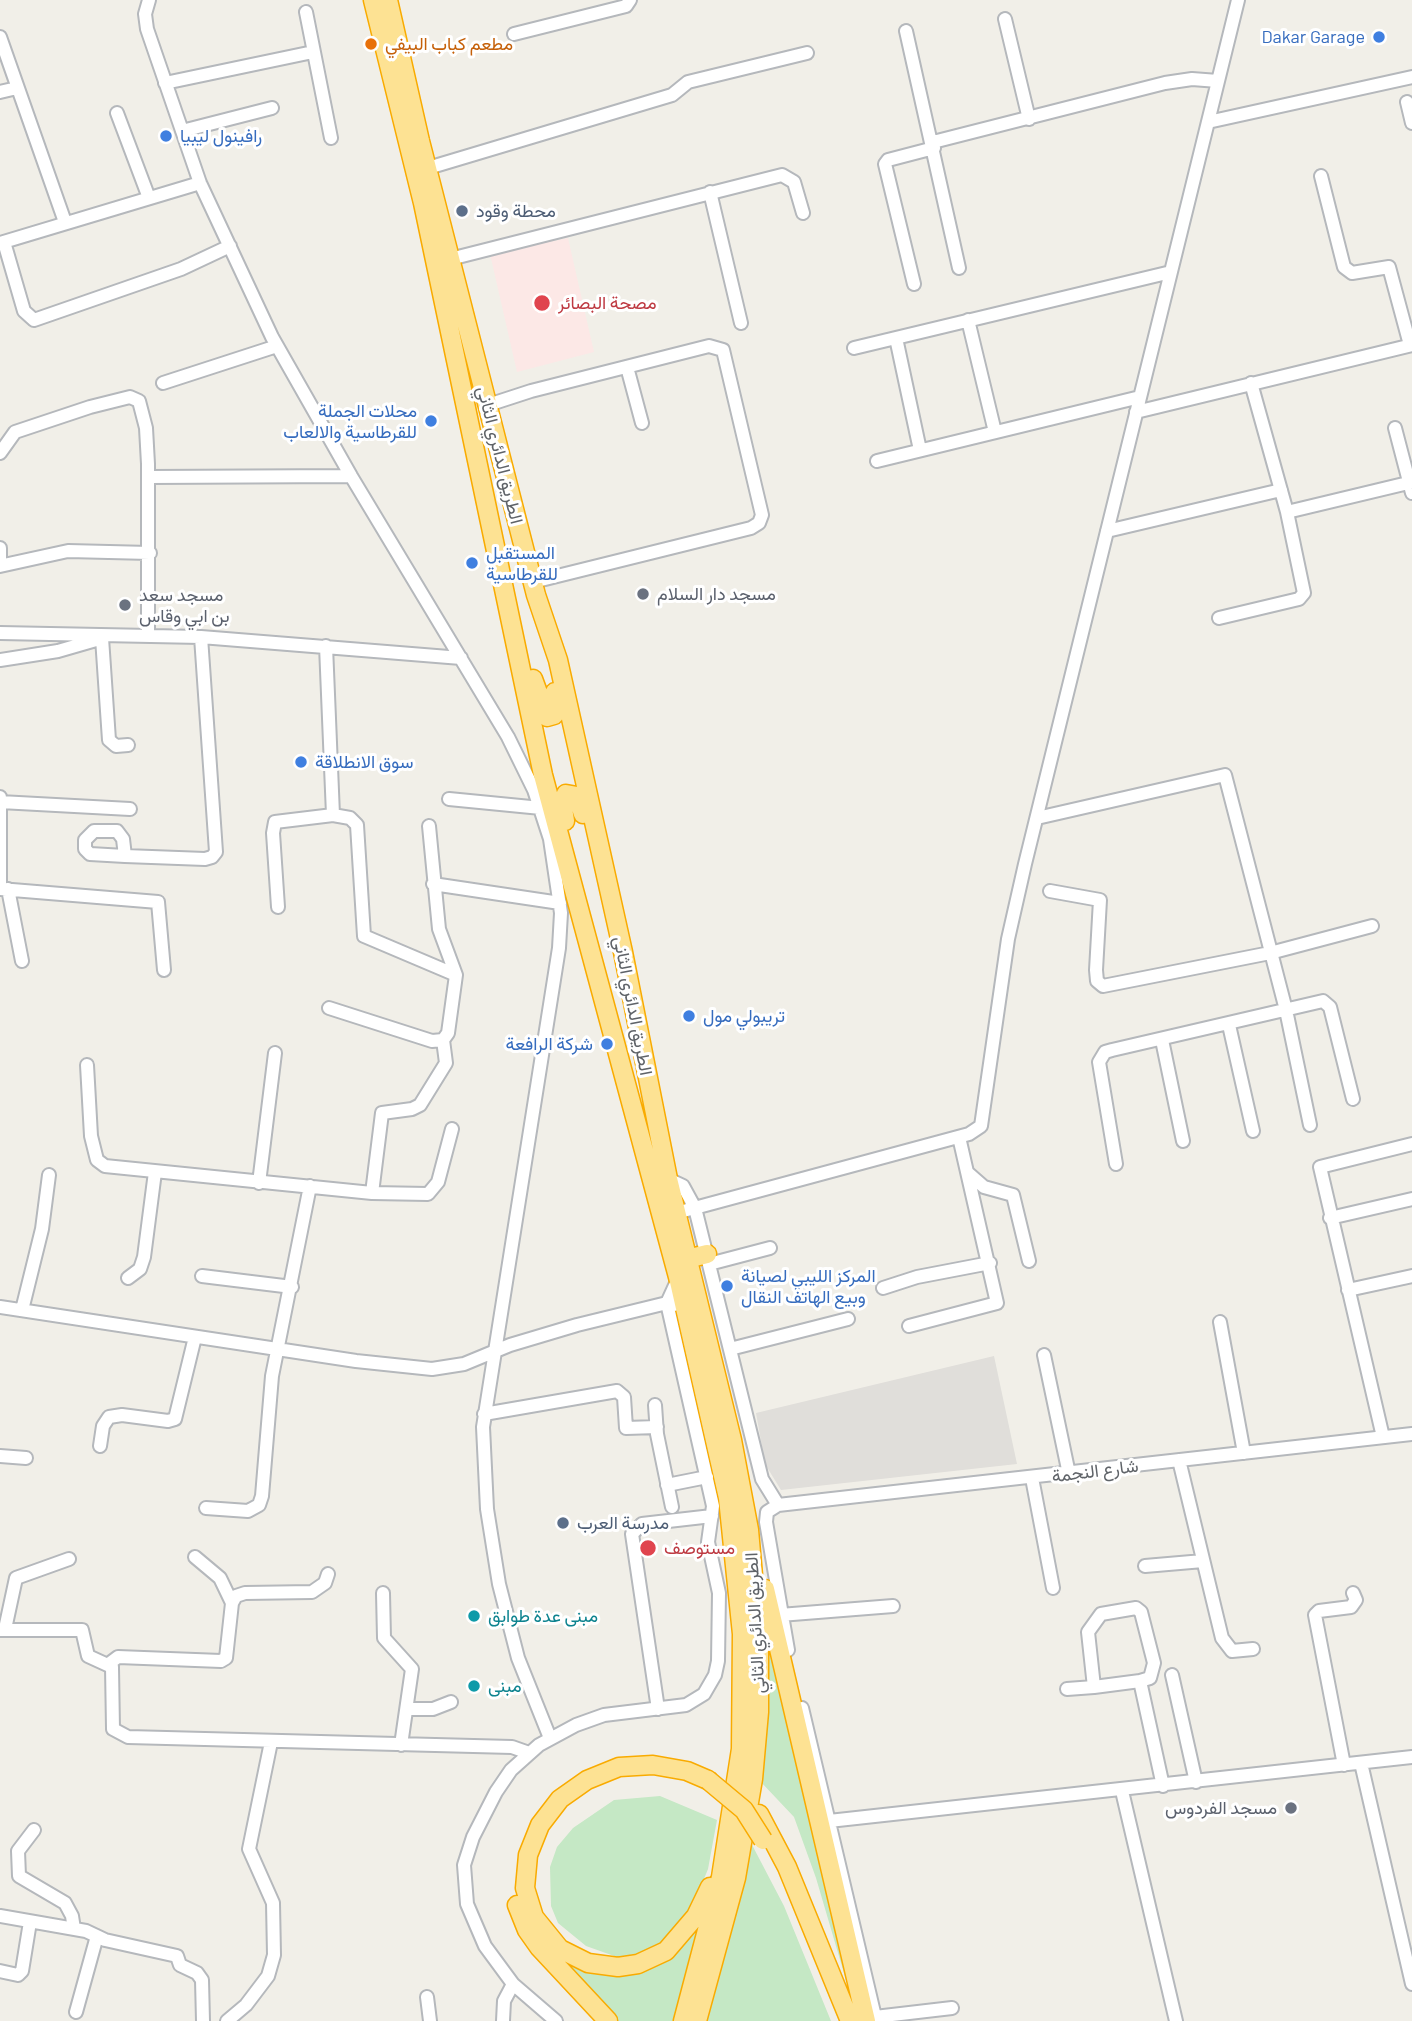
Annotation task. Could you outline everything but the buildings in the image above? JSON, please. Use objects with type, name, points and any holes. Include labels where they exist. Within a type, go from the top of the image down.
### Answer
[{"type":"highway","name":"الطريق الدائري الثاني","points":[[373,0],[439,280],[543,775],[678,1277],[687,1316],[699,1400],[728,1498],[740,1600],[743,1721],[731,1827],[716,1902],[683,2021]]},
{"type":"highway","name":"الطريق الدائري الثاني","points":[[388,0],[450,259],[534,588],[558,660],[623,952],[668,1179],[744,1494],[759,1644],[757,1745],[749,1812],[736,1878],[697,2021]]},
{"type":"highway","points":[[439,280],[467,387],[529,667],[544,713],[552,717],[557,711],[553,677],[534,588]]},
{"type":"highway","points":[[592,954],[590,924],[562,802],[569,793],[579,798],[608,914],[623,952]]},
{"type":"highway","points":[[687,1259],[708,1259]]},
{"type":"highway","points":[[744,1494],[873,2020]]},
{"type":"highway","points":[[608,2021],[539,1947],[523,1921],[514,1881],[521,1840],[538,1807],[555,1789],[596,1763],[619,1756],[655,1754],[690,1760],[710,1775],[744,1810],[762,1840],[806,1935],[839,2021]]},
{"type":"highway","points":[[731,1827],[707,1895],[696,1916],[675,1943],[648,1961],[608,1967],[578,1959],[552,1942],[534,1917],[525,1888],[528,1855],[540,1825],[568,1792],[597,1774],[642,1765],[710,1775],[738,1789],[759,1814],[792,1878],[850,2021]]},
{"type":"street","points":[[149,0],[145,14],[147,29],[200,183],[278,346],[351,476],[508,737],[541,808],[560,903],[561,925],[553,994],[492,1351],[484,1414],[487,1509],[499,1584],[519,1658],[550,1738]]},
{"type":"street","points":[[676,1213],[960,1137],[976,1131],[981,1126],[1008,939],[1238,0]]},
{"type":"street","points":[[514,34],[634,1]]},
{"type":"street","points":[[306,12],[331,138]]},
{"type":"street","points":[[1005,19],[1029,119]]},
{"type":"street","points":[[906,31],[934,145],[959,268]]},
{"type":"street","points":[[0,37],[65,222]]},
{"type":"street","points":[[165,83],[313,52]]},
{"type":"street","points":[[428,168],[672,95],[688,82],[807,53]]},
{"type":"street","points":[[1208,122],[1412,77]]},
{"type":"street","points":[[915,284],[885,164],[888,160],[1029,119],[1178,81],[1218,81]]},
{"type":"street","points":[[0,92],[17,88]]},
{"type":"street","points":[[1407,102],[1412,123]]},
{"type":"street","points":[[182,131],[272,108]]},
{"type":"street","points":[[117,113],[149,198]]},
{"type":"street","points":[[450,259],[782,175],[790,177],[803,213]]},
{"type":"street","points":[[1136,412],[1411,345],[1390,267],[1352,273],[1344,267],[1321,176]]},
{"type":"street","points":[[200,183],[2,242],[24,311],[34,320],[181,269],[230,246]]},
{"type":"street","points":[[710,192],[741,323]]},
{"type":"street","points":[[855,348],[1171,272]]},
{"type":"street","points":[[968,320],[995,432]]},
{"type":"street","points":[[896,338],[920,450]]},
{"type":"street","points":[[163,383],[278,346]]},
{"type":"street","points":[[488,405],[709,346],[723,350],[762,515],[759,523],[751,528],[534,588]]},
{"type":"street","points":[[627,367],[642,424]]},
{"type":"street","points":[[1219,618],[1300,599],[1304,593],[1287,512],[1251,383]]},
{"type":"street","points":[[877,461],[1140,397]]},
{"type":"street","points":[[0,453],[15,432],[90,407],[135,398],[142,408],[146,428],[150,553],[148,636]]},
{"type":"street","points":[[1287,512],[1411,486],[1395,428]]},
{"type":"street","points":[[148,477],[351,476]]},
{"type":"street","points":[[1107,531],[1281,490]]},
{"type":"street","points":[[0,548],[0,566],[68,551],[150,553]]},
{"type":"street","points":[[0,633],[201,637],[461,658]]},
{"type":"street","points":[[0,660],[58,651],[108,636]]},
{"type":"street","points":[[108,636],[109,740],[116,746],[128,746]]},
{"type":"street","points":[[125,856],[208,859],[216,852],[201,637]]},
{"type":"street","points":[[326,646],[333,815]]},
{"type":"street","points":[[1037,818],[1225,775],[1286,1010],[1310,1125]]},
{"type":"street","points":[[0,796],[0,889],[158,902],[164,970]]},
{"type":"street","points":[[449,799],[541,808]]},
{"type":"street","points":[[1,802],[130,809]]},
{"type":"street","points":[[278,908],[273,826],[279,820],[333,815],[350,818],[357,825],[364,936],[373,943],[456,975]]},
{"type":"street","points":[[372,1193],[382,1113],[412,1109],[420,1105],[446,1063],[443,1040],[448,1033],[456,975],[441,940],[429,826]]},
{"type":"street","points":[[433,884],[560,903]]},
{"type":"street","points":[[8,889],[22,961]]},
{"type":"street","points":[[1050,891],[1100,900],[1096,970],[1097,981],[1103,986],[1270,953],[1372,926]]},
{"type":"street","points":[[1116,1164],[1101,1057],[1112,1050],[1327,1002],[1353,1099]]},
{"type":"street","points":[[329,1008],[432,1041],[443,1040]]},
{"type":"street","points":[[1229,1025],[1253,1131]]},
{"type":"street","points":[[1161,1040],[1183,1141]]},
{"type":"street","points":[[258,1183],[275,1053]]},
{"type":"street","points":[[87,1065],[91,1136],[97,1160],[105,1166],[372,1193],[428,1194],[433,1190],[452,1129]]},
{"type":"street","points":[[909,1325],[996,1304],[997,1294],[960,1137]]},
{"type":"street","points":[[1384,1437],[1320,1167],[1412,1144]]},
{"type":"street","points":[[128,1278],[140,1269],[144,1257],[155,1172]]},
{"type":"street","points":[[968,1172],[984,1187],[1013,1195],[1028,1261]]},
{"type":"street","points":[[22,1311],[42,1229],[50,1175]]},
{"type":"street","points":[[668,1179],[683,1186],[695,1208],[762,1479],[778,1505],[767,1512],[766,1522],[780,1615],[873,2020],[952,2008]]},
{"type":"street","points":[[206,1508],[242,1512],[259,1505],[265,1472],[272,1376],[292,1287],[310,1186]]},
{"type":"street","points":[[1330,1218],[1412,1199]]},
{"type":"street","points":[[708,1259],[770,1248]]},
{"type":"street","points":[[883,1287],[917,1277],[990,1263]]},
{"type":"street","points":[[202,1276],[292,1287]]},
{"type":"street","points":[[1348,1290],[1412,1276]]},
{"type":"street","points":[[556,2021],[513,1984],[479,1936],[467,1904],[463,1875],[469,1846],[488,1805],[504,1780],[529,1753],[550,1738],[604,1716],[679,1708],[704,1693],[715,1675],[719,1661],[719,1593],[708,1542],[712,1516],[699,1400],[667,1303],[678,1277]]},
{"type":"street","points":[[0,1307],[367,1363],[432,1369],[464,1364],[492,1351],[667,1303],[687,1316]]},
{"type":"street","points":[[730,1349],[848,1319]]},
{"type":"street","points":[[1220,1322],[1244,1453]]},
{"type":"street","points":[[100,1447],[103,1426],[110,1417],[174,1419],[195,1337]]},
{"type":"street","points":[[1044,1355],[1069,1474]]},
{"type":"street","points":[[484,1414],[617,1391],[624,1397],[626,1428],[657,1427]]},
{"type":"street","points":[[655,1405],[672,1507]]},
{"type":"street","name":"شارع النجمة","points":[[778,1505],[1412,1434]]},
{"type":"street","points":[[0,1456],[26,1458]]},
{"type":"street","points":[[1179,1460],[1225,1644],[1232,1651],[1253,1649]]},
{"type":"street","points":[[667,1485],[707,1477]]},
{"type":"street","points":[[1032,1478],[1053,1588]]},
{"type":"street","points":[[658,1709],[632,1534],[642,1524],[712,1516]]},
{"type":"street","points":[[195,1557],[220,1578],[232,1603]]},
{"type":"street","points":[[69,1559],[16,1578],[3,1630],[79,1628],[82,1630],[88,1656],[110,1663],[122,1657],[224,1660],[232,1603],[236,1596],[245,1593],[312,1592],[325,1583],[328,1574]]},
{"type":"street","points":[[1145,1566],[1203,1560]]},
{"type":"street","points":[[1344,1765],[1315,1615],[1319,1611],[1354,1605],[1353,1592]]},
{"type":"street","points":[[383,1593],[384,1638],[412,1669],[401,1745]]},
{"type":"street","points":[[780,1615],[893,1606]]},
{"type":"street","points":[[1067,1689],[1140,1681],[1150,1678],[1154,1663],[1141,1612],[1132,1607],[1101,1614],[1088,1632],[1094,1686]]},
{"type":"street","points":[[110,1663],[113,1670],[111,1721],[113,1729],[122,1735],[271,1742],[512,1747],[529,1753]]},
{"type":"street","points":[[1172,1675],[1196,1782]]},
{"type":"street","points":[[1140,1681],[1163,1786]]},
{"type":"street","points":[[407,1709],[433,1709],[452,1702]]},
{"type":"street","points":[[227,2021],[246,2005],[268,1976],[274,1955],[273,1903],[249,1849],[271,1742]]},
{"type":"street","points":[[829,1821],[1122,1791],[1412,1757]]},
{"type":"street","points":[[1361,1763],[1412,1984]]},
{"type":"street","points":[[1122,1791],[1176,2021]]},
{"type":"street","points":[[34,1830],[18,1852],[19,1875],[65,1903],[72,1916],[74,1929]]},
{"type":"street","points":[[0,1916],[74,1929],[178,1957],[180,1966],[197,1973],[202,1980],[203,2021]]},
{"type":"street","points":[[0,1971],[18,1975],[22,1971],[30,1922]]},
{"type":"street","points":[[76,2012],[97,1936]]},
{"type":"street","points":[[503,2021],[504,2001],[513,1984]]},
{"type":"street","points":[[427,1997],[430,2021]]},
{"type":"shaded area","name":"مصحة البصائر","points":[[568,238],[594,352],[517,372],[490,254]]},
{"type":"shaded area","points":[[994,1356],[1017,1464],[781,1490],[765,1464],[756,1413]]},
{"type":"green space","points":[[765,1624],[858,2021],[816,1878],[794,1817],[760,1781]]},
{"type":"green space","points":[[660,1796],[717,1820],[708,1869],[689,1916],[667,1940],[637,1954],[617,1957],[586,1946],[558,1923],[551,1906],[550,1867],[557,1847],[573,1828],[614,1800]]},
{"type":"green space","points":[[750,1841],[784,1906],[831,2021],[706,2021]]},
{"type":"green space","points":[[707,1902],[673,2021],[614,2021],[563,1958],[632,1971]]},
{"type":"place","name":"Dakar Garage","points":[[1379,37]]},
{"type":"place","name":"مطعم كباب البيفي","points":[[371,44]]},
{"type":"place","name":"رافينول ليبيا","points":[[166,136]]},
{"type":"place","name":"محطة وقود","points":[[462,211]]},
{"type":"place","name":"مصحة البصائر","points":[[542,303]]},
{"type":"place","name":"محلات الجملة للقرطاسية والالعاب","points":[[431,421]]},
{"type":"place","name":"المستقبل للقرطاسية","points":[[472,563]]},
{"type":"place","name":"مسجد دار السلام","points":[[643,594]]},
{"type":"place","name":"مسجد سعد بن ابي وقاس","points":[[125,605]]},
{"type":"place","name":"سوق الانطلاقة","points":[[301,762]]},
{"type":"place","name":"تريبولي مول","points":[[689,1016]]},
{"type":"place","name":"شركة الرافعة","points":[[607,1044]]},
{"type":"place","name":"المركز الليبي لصيانة وبيع الهاتف النقال","points":[[727,1286]]},
{"type":"place","name":"مدرسة العرب","points":[[563,1523]]},
{"type":"place","name":"مستوصف","points":[[648,1548]]},
{"type":"place","name":"مبنى عدة طوابق","points":[[474,1616]]},
{"type":"place","name":"مبنى","points":[[474,1686]]},
{"type":"place","name":"مسجد الفردوس","points":[[1291,1808]]}]
